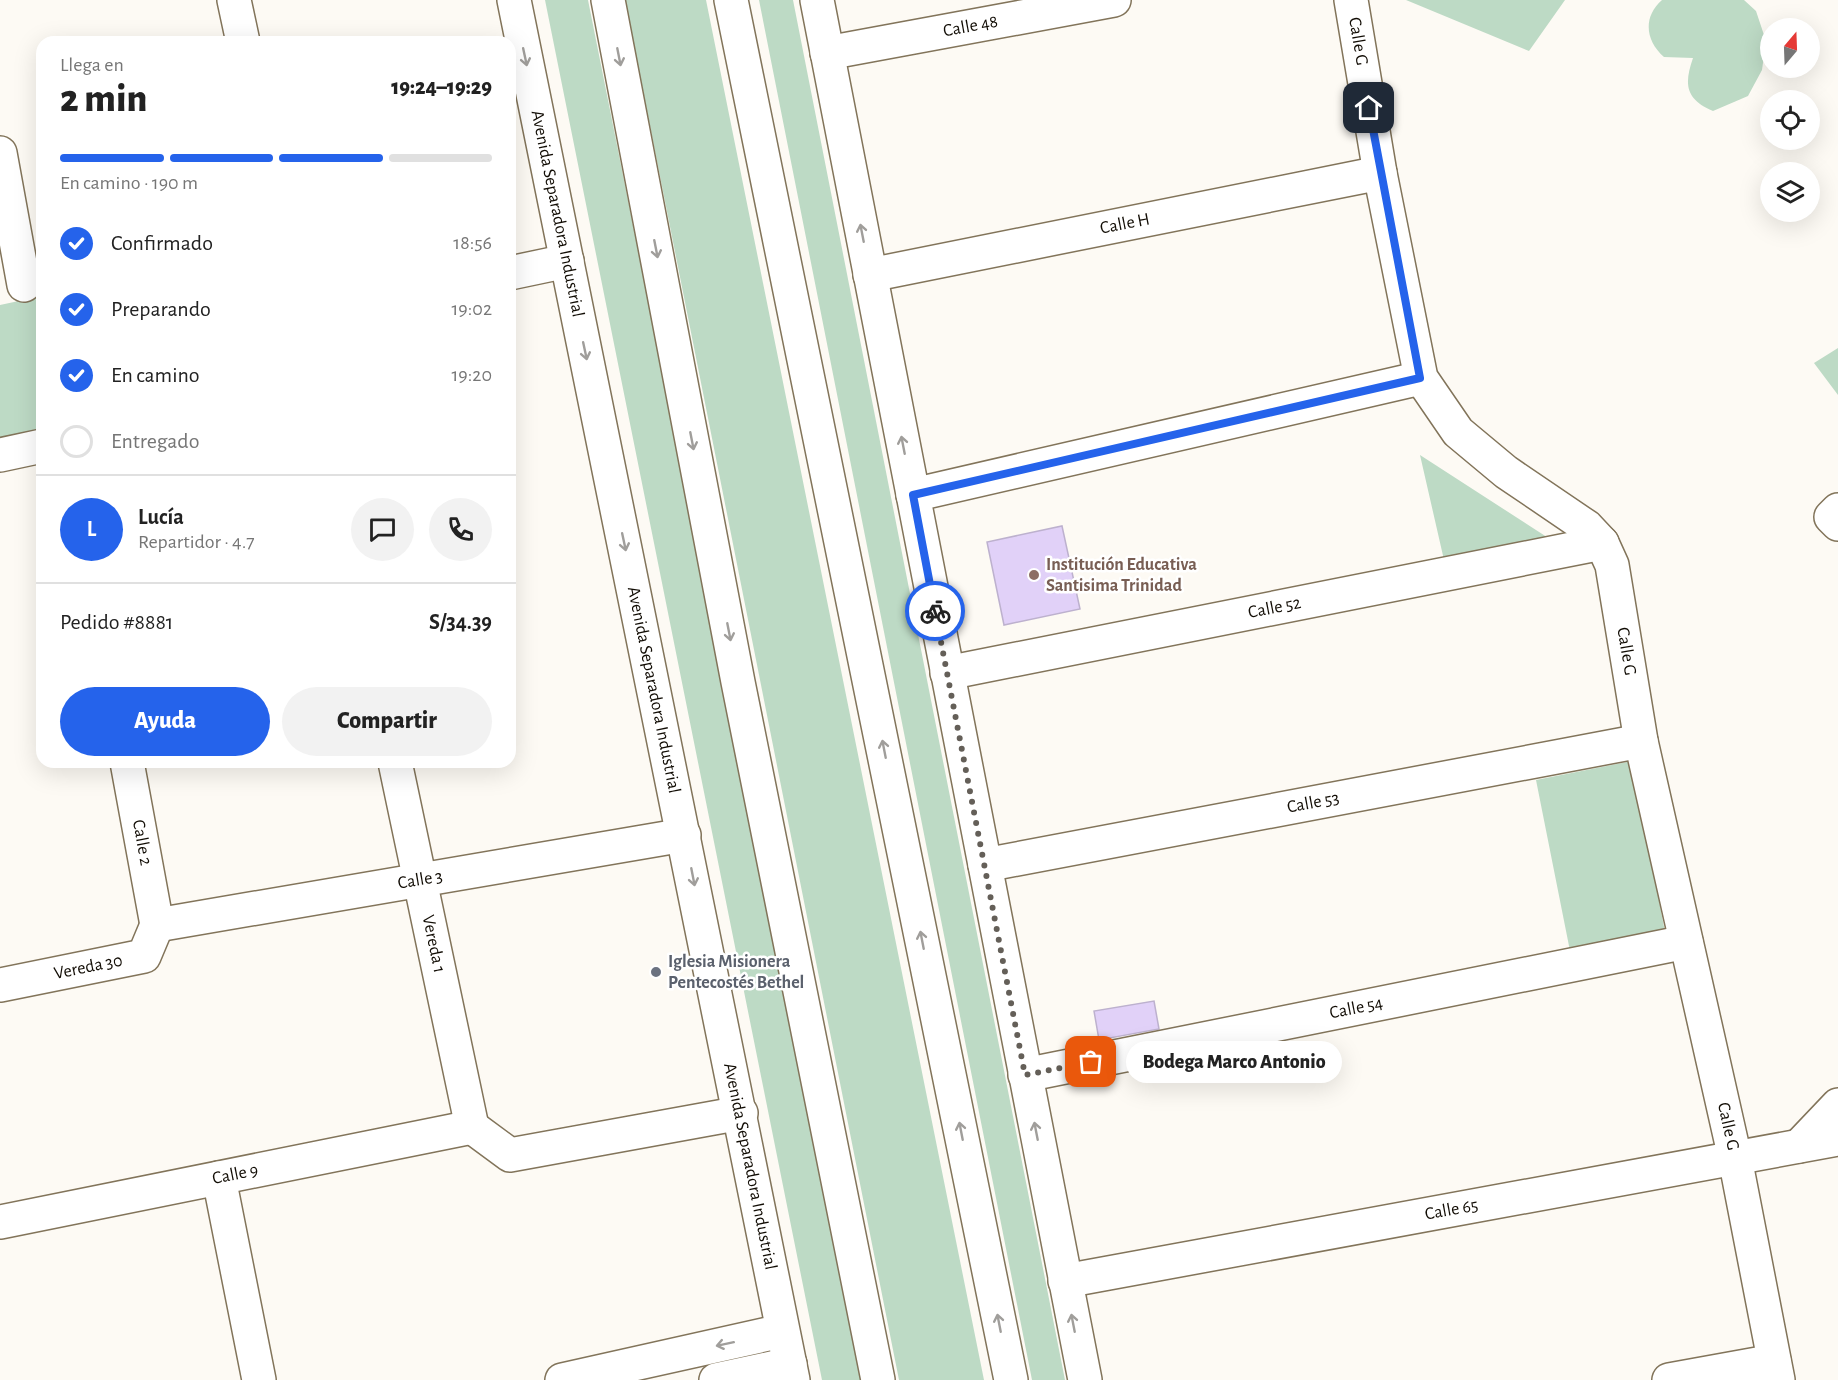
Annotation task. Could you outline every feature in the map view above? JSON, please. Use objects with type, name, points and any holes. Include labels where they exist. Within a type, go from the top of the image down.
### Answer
[{"type":"street","points":[[234,0],[242,36]]},
{"type":"street","name":"Avenida Separadora Industrial","points":[[514,0],[741,1113],[791,1372]]},
{"type":"street","points":[[608,0],[740,693],[878,1380]]},
{"type":"street","points":[[731,0],[1011,1380]]},
{"type":"street","points":[[817,0],[1085,1380]]},
{"type":"street","name":"Calle 48","points":[[827,53],[1114,0]]},
{"type":"street","name":"Calle G","points":[[1351,0],[1380,173],[1420,378],[1458,432],[1506,472],[1587,527],[1602,543],[1612,565],[1641,741],[1735,1158],[1776,1370]]},
{"type":"street","points":[[0,153],[22,285]]},
{"type":"street","name":"Calle H","points":[[870,275],[1380,173]]},
{"type":"street","points":[[516,272],[567,261]]},
{"type":"street","points":[[913,495],[1420,378]]},
{"type":"street","points":[[0,455],[36,447]]},
{"type":"street","name":"Calle 52","points":[[948,674],[1602,543]]},
{"type":"street","name":"Calle 53","points":[[985,865],[1641,741]]},
{"type":"street","name":"Calle 2","points":[[128,768],[157,925]]},
{"type":"street","name":"Vereda 1","points":[[396,768],[472,1127]]},
{"type":"street","name":"Calle 3","points":[[157,925],[684,835]]},
{"type":"street","name":"Vereda 30","points":[[0,985],[144,956],[157,925]]},
{"type":"street","name":"Calle 54","points":[[1025,1075],[1686,942]]},
{"type":"street","points":[[1798,1146],[1838,1105]]},
{"type":"street","points":[[472,1127],[510,1155],[741,1113]]},
{"type":"street","name":"Calle 9","points":[[0,1222],[472,1127]]},
{"type":"street","name":"Calle 65","points":[[1065,1281],[1838,1139]]},
{"type":"street","points":[[219,1178],[259,1380]]},
{"type":"street","points":[[562,1380],[782,1331]]},
{"type":"street","points":[[1669,1380],[1776,1370]]},
{"type":"street","points":[[716,1380],[791,1372]]},
{"type":"green space","points":[[545,0],[588,0],[864,1380],[822,1380]]},
{"type":"green space","points":[[625,0],[706,0],[984,1380],[899,1380]]},
{"type":"green space","points":[[759,0],[793,0],[1065,1380],[1032,1380]]},
{"type":"green space","points":[[1406,0],[1565,0],[1529,51]]},
{"type":"green space","points":[[1662,0],[1744,0],[1756,11],[1760,23],[1760,74],[1748,96],[1713,111],[1697,101],[1689,90],[1688,83],[1693,58],[1664,57],[1653,43],[1649,21]]},
{"type":"green space","points":[[36,297],[36,433],[0,441],[0,305]]},
{"type":"green space","points":[[1838,348],[1838,395],[1814,363]]},
{"type":"green space","points":[[1420,455],[1553,541],[1444,560]]},
{"type":"green space","points":[[1632,761],[1666,937],[1571,956],[1536,780]]},
{"type":"building","name":"Institución Educativa Santisima Trinidad","points":[[1062,526],[1080,609],[1004,625],[987,542]]},
{"type":"building","points":[[1154,1001],[1159,1029],[1099,1040],[1094,1011]]},
{"type":"way so far","points":[[935,611],[1025,1075],[1091,1062]]},
{"type":"place","name":"Institución Educativa Santisima Trinidad","points":[[1034,575]]},
{"type":"place","name":"Iglesia Misionera Pentecostés Bethel","points":[[656,972]]},
{"type":"place","name":"Bodega Marco Antonio","points":[[1091,1062]]},
{"type":"route","points":[[935,611],[913,495],[1420,378],[1369,108]]}]
